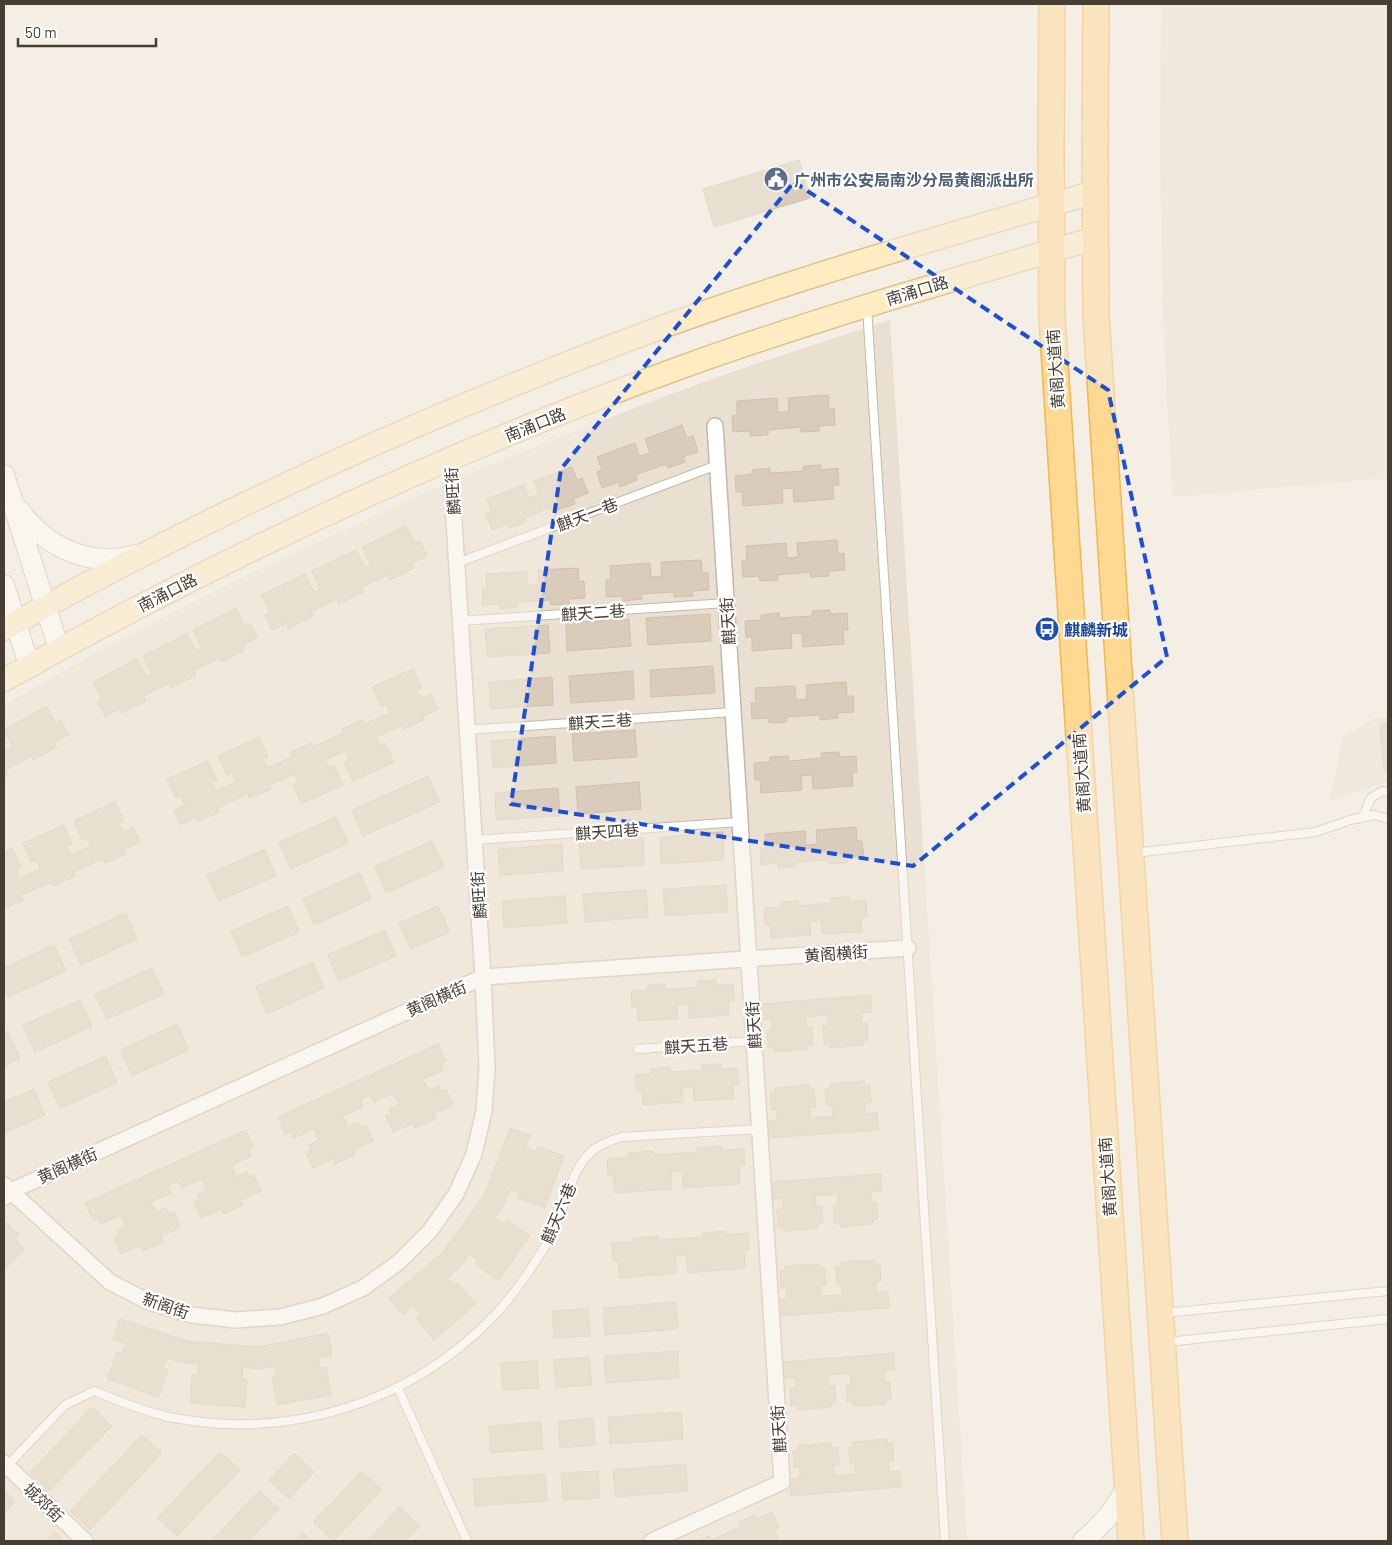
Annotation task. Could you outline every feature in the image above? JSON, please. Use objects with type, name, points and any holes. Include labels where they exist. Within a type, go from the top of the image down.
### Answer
[{"type":"main road","name":"黄阁大道南","points":[[1052,4],[1052,318],[1131,1541]]},
{"type":"main road","points":[[1096,4],[1096,316],[1175,1541]]},
{"type":"main road","points":[[10,626],[45,606],[249,501],[456,408],[560,366],[667,326],[881,254],[1095,192]]},
{"type":"main road","name":"南涌口路","points":[[4,680],[159,595],[268,541],[450,458],[681,367],[787,330],[1095,238]]},
{"type":"street","name":"麒天街","points":[[652,1541],[782,1482],[715,426]]},
{"type":"street","name":"麟旺街","points":[[363,1288],[399,1262],[430,1231],[456,1194],[474,1154],[484,1111],[487,1067],[483,977],[450,458]]},
{"type":"street","points":[[4,474],[58,649]]},
{"type":"street","points":[[10,495],[33,528],[66,550],[97,558],[113,559],[145,552],[160,546]]},
{"type":"street","points":[[4,585],[10,626],[29,666]]},
{"type":"street","name":"黄阁横街","points":[[6,1191],[483,977],[908,948]]},
{"type":"street","name":"新阁街","points":[[6,1191],[110,1282],[149,1302],[192,1315],[236,1320],[280,1317],[323,1306],[363,1288]]},
{"type":"street","name":"城郊街","points":[[5,1464],[85,1541]]},
{"type":"street","points":[[1083,1541],[1109,1517],[1127,1488]]},
{"type":"lane","points":[[867,305],[945,1541]]},
{"type":"lane","name":"麒天一巷","points":[[457,563],[718,464]]},
{"type":"lane","name":"麒天二巷","points":[[460,621],[726,603]]},
{"type":"lane","name":"麒天三巷","points":[[467,730],[733,712]]},
{"type":"lane","points":[[1362,818],[1371,798],[1382,791],[1388,792]]},
{"type":"lane","points":[[1130,854],[1316,832],[1350,820],[1374,815],[1388,819]]},
{"type":"lane","name":"麒天四巷","points":[[474,840],[740,822]]},
{"type":"lane","name":"麒天五巷","points":[[638,1049],[754,1041]]},
{"type":"lane","name":"麒天六巷","points":[[5,1464],[66,1405],[94,1391],[130,1406],[168,1416],[206,1423],[246,1425],[285,1422],[324,1415],[362,1404],[398,1388],[432,1368],[465,1343],[494,1316],[515,1291],[542,1251],[560,1215],[581,1162],[592,1150],[606,1142],[621,1138],[759,1129]]},
{"type":"lane","points":[[1160,1314],[1388,1291]]},
{"type":"lane","points":[[1162,1342],[1388,1319]]},
{"type":"lane","points":[[398,1388],[467,1541]]},
{"type":"highlighted area","points":[[794,182],[1108,390],[1167,657],[913,866],[511,804],[561,469]]},
{"type":"shaded area","points":[[1161,4],[1388,4],[1388,478],[1173,497],[1162,269],[1160,155]]},
{"type":"shaded area","points":[[890,320],[967,1541],[4,1541],[4,705],[99,651],[178,610],[258,570],[420,495],[502,460],[668,395],[752,365]]},
{"type":"shaded area","points":[[1388,717],[1388,782],[1330,800],[1343,737],[1376,718]]},
{"type":"building","points":[[799,160],[810,198],[714,227],[703,189]]},
{"type":"building","points":[[828,395],[829,409],[834,408],[835,425],[819,426],[819,431],[801,432],[801,427],[768,430],[768,435],[750,436],[750,431],[733,432],[732,416],[737,415],[737,401],[777,398],[778,412],[789,412],[788,398]]},
{"type":"building","points":[[682,425],[687,438],[693,436],[698,452],[683,457],[685,462],[668,468],[666,464],[635,475],[637,480],[620,487],[618,482],[602,488],[597,472],[602,470],[597,457],[635,443],[639,456],[650,453],[645,439]]},
{"type":"building","points":[[821,465],[821,470],[838,468],[839,485],[833,485],[834,499],[794,502],[793,488],[782,489],[783,503],[743,506],[742,492],[736,492],[735,476],[752,474],[752,470],[770,468],[770,473],[803,471],[803,466]]},
{"type":"building","points":[[572,467],[577,480],[582,478],[588,493],[573,499],[575,504],[557,510],[556,506],[525,517],[526,522],[509,528],[507,524],[492,530],[486,514],[492,512],[487,499],[524,485],[529,498],[539,494],[534,481]]},
{"type":"building","points":[[406,526],[415,543],[420,541],[427,556],[412,563],[414,568],[390,580],[388,575],[361,587],[364,592],[339,604],[337,599],[311,611],[313,616],[289,628],[287,623],[272,630],[265,615],[270,613],[261,595],[305,574],[314,592],[320,589],[312,571],[356,550],[365,568],[371,565],[362,547]]},
{"type":"building","points":[[837,540],[838,554],[844,553],[845,570],[828,571],[829,576],[811,577],[810,572],[777,575],[778,580],[760,581],[759,576],[743,577],[742,561],[747,560],[746,546],[786,543],[787,558],[798,557],[797,543]]},
{"type":"building","points":[[701,560],[702,573],[708,573],[709,590],[692,591],[693,596],[674,597],[674,592],[641,594],[642,599],[623,601],[623,596],[606,597],[606,580],[611,580],[610,566],[650,563],[651,577],[662,576],[661,562]]},
{"type":"building","points":[[578,568],[579,582],[584,581],[585,598],[569,599],[569,604],[551,605],[550,600],[517,602],[518,607],[500,609],[499,604],[483,605],[482,588],[487,588],[486,574],[527,571],[527,585],[539,585],[538,570]]},
{"type":"building","points":[[236,608],[245,626],[250,623],[258,638],[243,645],[245,650],[221,662],[219,658],[193,671],[196,675],[171,688],[169,683],[143,696],[146,701],[122,713],[119,709],[105,716],[97,702],[102,699],[93,682],[137,659],[146,677],[152,674],[143,656],[187,634],[196,651],[202,648],[193,630]]},
{"type":"building","points":[[830,610],[831,614],[847,613],[848,630],[843,630],[844,644],[803,647],[802,633],[791,634],[792,648],[752,651],[752,637],[746,637],[745,621],[761,620],[761,615],[779,613],[780,618],[812,616],[812,611]]},
{"type":"building","points":[[710,614],[711,641],[648,645],[646,618]]},
{"type":"building","points":[[629,619],[631,646],[567,651],[566,623]]},
{"type":"building","points":[[548,625],[550,653],[487,657],[485,629]]},
{"type":"building","points":[[713,666],[715,693],[651,697],[650,670]]},
{"type":"building","points":[[413,669],[422,688],[417,690],[421,699],[431,694],[438,709],[423,716],[424,720],[403,729],[401,726],[376,737],[380,745],[385,743],[394,762],[353,781],[344,762],[349,759],[345,751],[325,760],[329,768],[334,766],[343,785],[301,804],[293,785],[298,782],[294,774],[269,785],[271,789],[249,798],[248,794],[217,808],[219,812],[198,821],[196,817],[180,825],[174,810],[185,805],[181,796],[176,798],[167,779],[208,761],[217,780],[212,782],[216,791],[236,782],[232,773],[227,775],[218,756],[259,737],[268,757],[263,759],[267,768],[292,757],[290,752],[311,743],[313,747],[343,733],[342,729],[363,720],[365,724],[390,713],[386,704],[381,706],[372,687]]},
{"type":"building","points":[[633,671],[634,699],[571,703],[569,676]]},
{"type":"building","points":[[552,677],[553,705],[490,709],[489,682]]},
{"type":"building","points":[[846,682],[847,696],[853,696],[854,712],[837,713],[838,718],[820,720],[820,715],[786,717],[787,722],[769,723],[768,718],[752,719],[751,703],[756,703],[755,688],[795,686],[796,700],[807,699],[806,685]]},
{"type":"building","points":[[46,706],[56,723],[60,720],[69,734],[54,742],[57,747],[33,760],[31,756],[6,770],[8,774],[4,777],[4,745],[7,751],[13,747],[4,730]]},
{"type":"building","points":[[1388,724],[1388,771],[1384,771],[1380,725]]},
{"type":"building","points":[[635,730],[637,757],[574,761],[572,734]]},
{"type":"building","points":[[555,736],[556,763],[493,768],[491,741]]},
{"type":"building","points":[[839,752],[840,757],[856,756],[857,772],[852,772],[853,786],[813,789],[812,775],[801,776],[802,790],[761,793],[760,779],[755,780],[754,763],[770,762],[770,757],[788,756],[789,761],[822,758],[821,753]]},
{"type":"building","points":[[428,776],[440,802],[363,836],[352,810]]},
{"type":"building","points":[[639,782],[641,809],[578,814],[576,787]]},
{"type":"building","points":[[558,788],[560,816],[496,820],[495,793]]},
{"type":"building","points":[[115,802],[124,821],[119,824],[123,832],[133,827],[140,842],[124,849],[126,854],[105,863],[103,859],[73,872],[75,876],[53,886],[52,882],[21,895],[23,900],[4,908],[4,852],[12,848],[21,867],[16,870],[20,878],[40,869],[36,860],[31,863],[23,843],[64,825],[72,844],[67,846],[71,855],[91,846],[88,838],[82,840],[74,821]]},
{"type":"building","points":[[336,817],[348,843],[291,869],[279,842]]},
{"type":"building","points":[[856,827],[857,841],[862,841],[864,857],[847,858],[848,863],[829,864],[829,860],[796,862],[796,867],[778,868],[778,863],[761,865],[760,848],[766,848],[765,834],[805,831],[806,845],[817,844],[816,830]]},
{"type":"building","points":[[723,832],[724,860],[661,864],[660,837]]},
{"type":"building","points":[[643,838],[644,865],[581,869],[579,842]]},
{"type":"building","points":[[432,841],[444,867],[386,893],[375,866]]},
{"type":"building","points":[[562,844],[563,871],[500,875],[498,849]]},
{"type":"building","points":[[265,849],[276,876],[219,901],[207,875]]},
{"type":"building","points":[[360,873],[371,899],[314,925],[303,899]]},
{"type":"building","points":[[726,885],[728,912],[665,916],[663,889]]},
{"type":"building","points":[[646,890],[648,917],[585,922],[583,894]]},
{"type":"building","points":[[565,896],[567,923],[504,928],[502,901]]},
{"type":"building","points":[[849,897],[849,902],[866,901],[867,917],[861,917],[862,932],[822,934],[821,920],[810,921],[811,935],[771,938],[770,924],[765,924],[764,908],[780,907],[780,902],[798,901],[798,906],[831,903],[831,898]]},
{"type":"building","points":[[288,906],[299,932],[242,957],[231,931]]},
{"type":"building","points":[[438,906],[450,932],[411,949],[399,923]]},
{"type":"building","points":[[126,913],[137,939],[81,965],[69,939]]},
{"type":"building","points":[[385,930],[396,956],[339,981],[328,955]]},
{"type":"building","points":[[54,945],[66,971],[8,997],[4,986],[4,968]]},
{"type":"building","points":[[313,962],[324,988],[267,1014],[256,987]]},
{"type":"building","points":[[152,968],[164,994],[107,1019],[95,994]]},
{"type":"building","points":[[716,980],[716,985],[733,984],[734,1000],[728,1001],[729,1015],[689,1018],[688,1004],[677,1004],[678,1019],[638,1021],[637,1007],[632,1008],[631,991],[647,990],[647,985],[665,984],[665,989],[698,987],[698,981]]},
{"type":"building","points":[[871,995],[872,1012],[861,1013],[862,1024],[867,1023],[868,1040],[863,1041],[863,1045],[830,1048],[829,1043],[824,1044],[823,1026],[828,1026],[827,1015],[805,1017],[806,1028],[812,1027],[813,1045],[807,1045],[807,1049],[774,1052],[774,1048],[768,1048],[767,1030],[772,1030],[772,1019],[761,1020],[760,1004]]},
{"type":"building","points":[[80,1000],[92,1026],[35,1052],[23,1025]]},
{"type":"building","points":[[177,1024],[189,1050],[132,1076],[121,1050]]},
{"type":"building","points":[[8,1032],[20,1058],[4,1066],[4,1034]]},
{"type":"building","points":[[438,1044],[446,1061],[440,1063],[444,1070],[423,1079],[429,1090],[439,1086],[441,1091],[446,1089],[453,1105],[433,1114],[436,1119],[415,1128],[413,1123],[393,1132],[386,1116],[391,1114],[389,1109],[399,1104],[393,1093],[374,1102],[370,1095],[360,1100],[363,1107],[343,1116],[348,1127],[358,1122],[361,1127],[366,1125],[373,1141],[353,1150],[355,1155],[335,1164],[333,1159],[313,1168],[306,1152],[311,1150],[309,1145],[318,1141],[314,1129],[293,1138],[290,1132],[285,1134],[278,1117]]},
{"type":"building","points":[[106,1056],[117,1083],[60,1108],[48,1082]]},
{"type":"building","points":[[721,1064],[721,1069],[737,1068],[739,1084],[733,1084],[734,1099],[694,1101],[693,1087],[682,1088],[683,1102],[643,1105],[642,1091],[636,1091],[635,1075],[652,1074],[651,1069],[670,1067],[670,1072],[703,1070],[702,1065]]},
{"type":"building","points":[[864,1081],[865,1086],[870,1085],[871,1103],[865,1103],[866,1114],[877,1113],[879,1130],[767,1138],[766,1121],[777,1120],[776,1110],[771,1110],[770,1093],[775,1092],[775,1088],[809,1085],[809,1090],[814,1089],[816,1107],[810,1107],[811,1118],[833,1116],[832,1105],[827,1106],[825,1089],[831,1088],[830,1084]]},
{"type":"building","points":[[34,1089],[45,1115],[6,1132],[4,1126],[4,1102]]},
{"type":"building","points":[[510,1128],[530,1135],[525,1148],[536,1152],[538,1147],[564,1156],[545,1208],[518,1198],[520,1193],[510,1189],[504,1205],[495,1218],[504,1224],[507,1220],[530,1236],[498,1281],[475,1264],[478,1260],[469,1254],[460,1267],[447,1278],[454,1286],[458,1283],[476,1304],[434,1340],[416,1318],[420,1314],[413,1306],[403,1315],[389,1298],[443,1252],[485,1194]]},
{"type":"building","points":[[246,1130],[253,1147],[248,1149],[251,1156],[232,1165],[236,1177],[247,1172],[249,1177],[254,1175],[261,1191],[241,1200],[243,1205],[224,1214],[221,1209],[201,1218],[194,1202],[199,1200],[197,1195],[206,1190],[202,1179],[181,1188],[178,1181],[168,1186],[171,1193],[151,1202],[156,1213],[166,1208],[169,1214],[174,1211],[181,1227],[161,1236],[163,1242],[143,1251],[141,1245],[121,1254],[114,1238],[119,1236],[116,1231],[126,1227],[121,1215],[101,1224],[98,1218],[93,1220],[85,1203]]},
{"type":"building","points":[[721,1146],[722,1150],[744,1149],[745,1165],[739,1166],[740,1184],[683,1188],[682,1170],[671,1171],[672,1189],[615,1193],[613,1175],[608,1175],[607,1159],[629,1157],[628,1153],[653,1151],[653,1155],[697,1152],[697,1148]]},
{"type":"building","points":[[881,1174],[882,1191],[871,1192],[872,1202],[877,1202],[878,1219],[873,1220],[873,1224],[840,1227],[839,1222],[834,1223],[833,1205],[838,1205],[837,1194],[815,1196],[816,1206],[822,1206],[823,1223],[817,1224],[818,1228],[784,1231],[784,1226],[778,1227],[777,1209],[783,1209],[782,1198],[771,1199],[770,1182]]},
{"type":"building","points":[[7,1223],[19,1235],[15,1239],[25,1249],[4,1270],[4,1227]]},
{"type":"building","points":[[726,1231],[726,1235],[748,1233],[749,1250],[744,1250],[745,1268],[688,1273],[686,1255],[675,1256],[677,1273],[619,1278],[618,1260],[613,1260],[612,1243],[633,1242],[633,1238],[658,1236],[658,1240],[702,1237],[702,1233]]},
{"type":"building","points":[[874,1260],[875,1264],[880,1264],[881,1281],[876,1282],[877,1292],[888,1292],[889,1308],[777,1316],[776,1300],[787,1299],[787,1288],[781,1289],[780,1271],[786,1271],[785,1266],[819,1264],[819,1269],[825,1268],[826,1285],[820,1286],[821,1296],[843,1295],[842,1284],[837,1285],[836,1267],[841,1267],[841,1262]]},
{"type":"building","points":[[676,1302],[678,1329],[605,1335],[603,1308]]},
{"type":"building","points":[[588,1309],[590,1336],[554,1338],[552,1311]]},
{"type":"building","points":[[120,1319],[187,1341],[258,1347],[328,1333],[332,1355],[319,1358],[320,1368],[326,1367],[331,1395],[277,1405],[272,1377],[277,1376],[275,1366],[259,1369],[243,1367],[242,1378],[247,1379],[245,1407],[190,1403],[192,1375],[198,1375],[199,1364],[183,1363],[167,1358],[163,1368],[168,1370],[159,1397],[107,1379],[117,1352],[122,1354],[126,1344],[113,1339]]},
{"type":"building","points":[[678,1351],[679,1378],[606,1383],[604,1356]]},
{"type":"building","points":[[894,1353],[895,1370],[884,1371],[885,1382],[890,1381],[891,1399],[886,1399],[886,1404],[853,1406],[852,1401],[847,1402],[846,1385],[851,1384],[850,1373],[828,1375],[829,1386],[835,1385],[836,1403],[830,1403],[831,1407],[797,1410],[797,1405],[791,1406],[790,1389],[796,1388],[795,1378],[784,1378],[783,1362]]},
{"type":"building","points":[[589,1357],[592,1385],[556,1387],[554,1360]]},
{"type":"building","points":[[537,1361],[539,1388],[503,1390],[501,1363]]},
{"type":"building","points":[[92,1407],[112,1426],[49,1491],[30,1473]]},
{"type":"building","points":[[681,1412],[683,1439],[610,1444],[608,1417]]},
{"type":"building","points":[[593,1418],[595,1445],[560,1448],[558,1421]]},
{"type":"building","points":[[541,1422],[543,1449],[490,1453],[489,1426]]},
{"type":"building","points":[[142,1435],[162,1453],[90,1530],[70,1511]]},
{"type":"building","points":[[887,1439],[888,1444],[893,1443],[894,1461],[889,1461],[889,1472],[900,1471],[901,1487],[791,1496],[789,1479],[800,1478],[800,1467],[794,1468],[793,1451],[798,1450],[798,1446],[832,1443],[832,1448],[838,1447],[839,1465],[833,1465],[834,1476],[856,1474],[855,1463],[850,1464],[849,1447],[854,1446],[853,1442]]},
{"type":"building","points":[[220,1452],[240,1470],[177,1536],[157,1518]]},
{"type":"building","points":[[294,1453],[314,1472],[289,1499],[269,1480]]},
{"type":"building","points":[[686,1464],[688,1491],[615,1497],[613,1470]]},
{"type":"building","points":[[362,1471],[382,1490],[333,1541],[313,1522]]},
{"type":"building","points":[[598,1471],[600,1498],[563,1500],[561,1473]]},
{"type":"building","points":[[545,1474],[547,1501],[475,1506],[473,1479]]},
{"type":"building","points":[[4,1490],[15,1501],[4,1514]]},
{"type":"building","points":[[259,1491],[279,1509],[249,1541],[211,1541]]},
{"type":"building","points":[[400,1507],[420,1526],[405,1541],[367,1541]]},
{"type":"building","points":[[772,1512],[779,1527],[774,1530],[779,1541],[697,1541],[709,1536],[711,1540],[741,1527],[739,1522],[755,1515],[757,1519]]},
{"type":"building","points":[[55,1532],[64,1541],[47,1541]]},
{"type":"building","points":[[303,1533],[312,1541],[295,1541]]},
{"type":"place","name":"广州市公安局南沙分局黄阁派出所","points":[[776,179]]},
{"type":"place","name":"麒麟新城","points":[[1047,629]]}]
